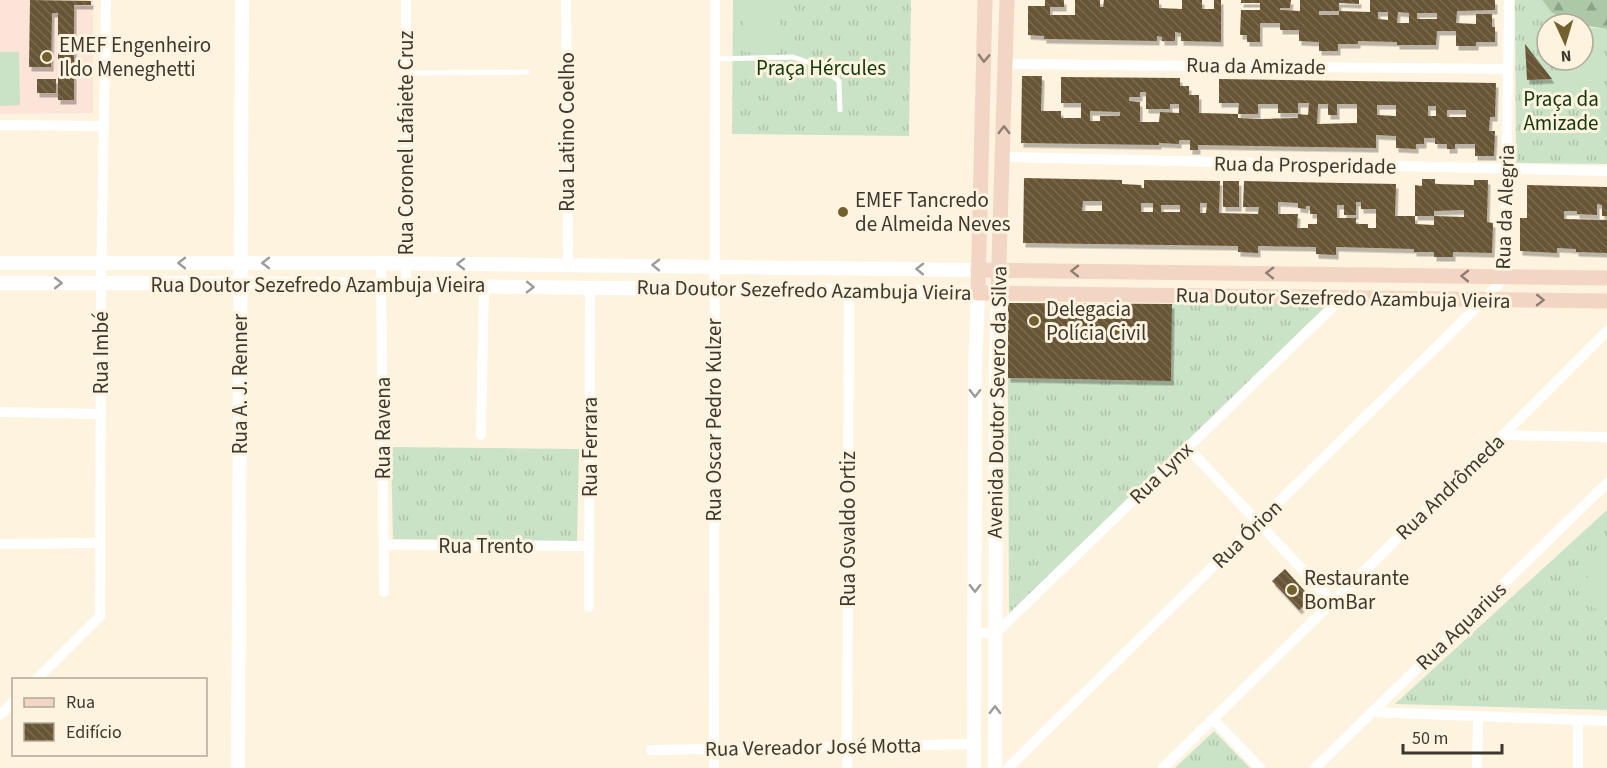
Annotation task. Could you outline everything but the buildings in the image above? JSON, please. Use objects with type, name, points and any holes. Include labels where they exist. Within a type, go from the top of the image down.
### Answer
[{"type":"main road","name":"Avenida Doutor Severo da Silva","points":[[978,293],[986,0]]},
{"type":"main road","name":"Avenida Doutor Severo da Silva","points":[[998,293],[1004,157],[1007,0]]},
{"type":"main road","name":"Rua Doutor Sezefredo Azambuja Vieira","points":[[978,270],[1607,278]]},
{"type":"main road","points":[[1137,295],[1138,272]]},
{"type":"main road","name":"Rua Doutor Sezefredo Azambuja Vieira","points":[[978,293],[1607,301]]},
{"type":"street","name":"Rua Imbé","points":[[38,678],[100,616],[101,283],[106,0]]},
{"type":"street","name":"Rua A. J. Renner","points":[[238,768],[242,0]]},
{"type":"street","name":"Rua Coronel Lafaiete Cruz","points":[[406,0],[406,285]]},
{"type":"street","name":"Rua Latino Coelho","points":[[566,0],[568,264]]},
{"type":"street","name":"Rua Oscar Pedro Kulzer","points":[[714,768],[715,0]]},
{"type":"street","name":"Rua da Alegria","points":[[1485,299],[1505,277],[1509,0]]},
{"type":"street","name":"Rua da Amizade","points":[[1004,64],[1508,69]]},
{"type":"street","points":[[0,125],[104,126]]},
{"type":"street","name":"Rua da Prosperidade","points":[[1004,157],[1607,171]]},
{"type":"street","name":"Rua Doutor Sezefredo Azambuja Vieira","points":[[0,263],[568,264],[978,270]]},
{"type":"street","name":"Rua Ravena","points":[[381,263],[384,592]]},
{"type":"street","name":"Rua Doutor Sezefredo Azambuja Vieira","points":[[0,283],[240,283],[978,293]]},
{"type":"street","points":[[481,435],[484,286]]},
{"type":"street","name":"Rua Ferrara","points":[[589,607],[590,287]]},
{"type":"street","name":"Rua Osvaldo Ortiz","points":[[847,768],[849,291]]},
{"type":"street","name":"Avenida Doutor Severo da Silva","points":[[974,768],[975,368],[978,293]]},
{"type":"street","name":"Avenida Doutor Severo da Silva","points":[[994,768],[998,293]]},
{"type":"street","name":"Rua Lynx","points":[[996,633],[1342,298]]},
{"type":"street","name":"Rua Órion","points":[[1008,768],[1485,299]]},
{"type":"street","name":"Rua Andrômeda","points":[[1163,768],[1607,331]]},
{"type":"street","points":[[975,368],[996,367]]},
{"type":"street","points":[[0,412],[101,414]]},
{"type":"street","points":[[1503,435],[1607,437]]},
{"type":"street","points":[[1187,447],[1333,602]]},
{"type":"street","name":"Rua Aquarius","points":[[1315,768],[1607,483]]},
{"type":"street","points":[[0,544],[100,543]]},
{"type":"street","name":"Rua Trento","points":[[384,545],[589,546]]},
{"type":"street","points":[[975,633],[996,633]]},
{"type":"street","points":[[0,715],[12,703]]},
{"type":"street","points":[[1372,712],[1607,721]]},
{"type":"street","points":[[1477,768],[1478,717]]},
{"type":"street","points":[[1213,719],[1260,768]]},
{"type":"street","points":[[1578,720],[1578,768]]},
{"type":"street","name":"Rua Vereador José Motta","points":[[651,750],[974,744]]},
{"type":"lane","points":[[715,59],[793,57],[819,66],[839,81],[840,110]]},
{"type":"lane","points":[[406,73],[527,72]]},
{"type":"shaded area","name":"EMEF Engenheiro Ildo Meneghetti","points":[[0,0],[93,0],[93,113],[0,114]]},
{"type":"green space","name":"Praça Hércules","points":[[733,0],[911,0],[909,136],[732,134]]},
{"type":"green space","points":[[744,0],[780,0],[780,53],[744,52]]},
{"type":"green space","name":"Praça da Amizade","points":[[1515,0],[1542,0],[1551,12],[1535,12],[1535,72],[1595,72],[1595,28],[1607,29],[1607,164],[1516,163]]},
{"type":"green space","points":[[1542,0],[1607,0],[1607,29],[1595,27],[1595,12],[1551,12]]},
{"type":"green space","points":[[1595,36],[1601,36],[1600,96],[1564,96],[1564,72],[1595,72]]},
{"type":"green space","points":[[0,52],[19,52],[20,105],[0,106]]},
{"type":"green space","points":[[1172,304],[1328,304],[1009,614],[1008,378],[1171,381]]},
{"type":"green space","points":[[391,447],[579,449],[577,541],[393,539]]},
{"type":"green space","points":[[1607,510],[1607,710],[1395,704]]},
{"type":"green space","points":[[1607,546],[1607,615],[1576,598]]},
{"type":"green space","points":[[1214,731],[1250,768],[1175,768]]},
{"type":"place","name":"EMEF Engenheiro Ildo Meneghetti","points":[[47,57]]},
{"type":"place","name":"EMEF Tancredo de Almeida Neves","points":[[843,212]]},
{"type":"place","name":"Delegacia Polícia Civil","points":[[1034,321]]},
{"type":"place","name":"Restaurante BomBar","points":[[1292,590]]}]
